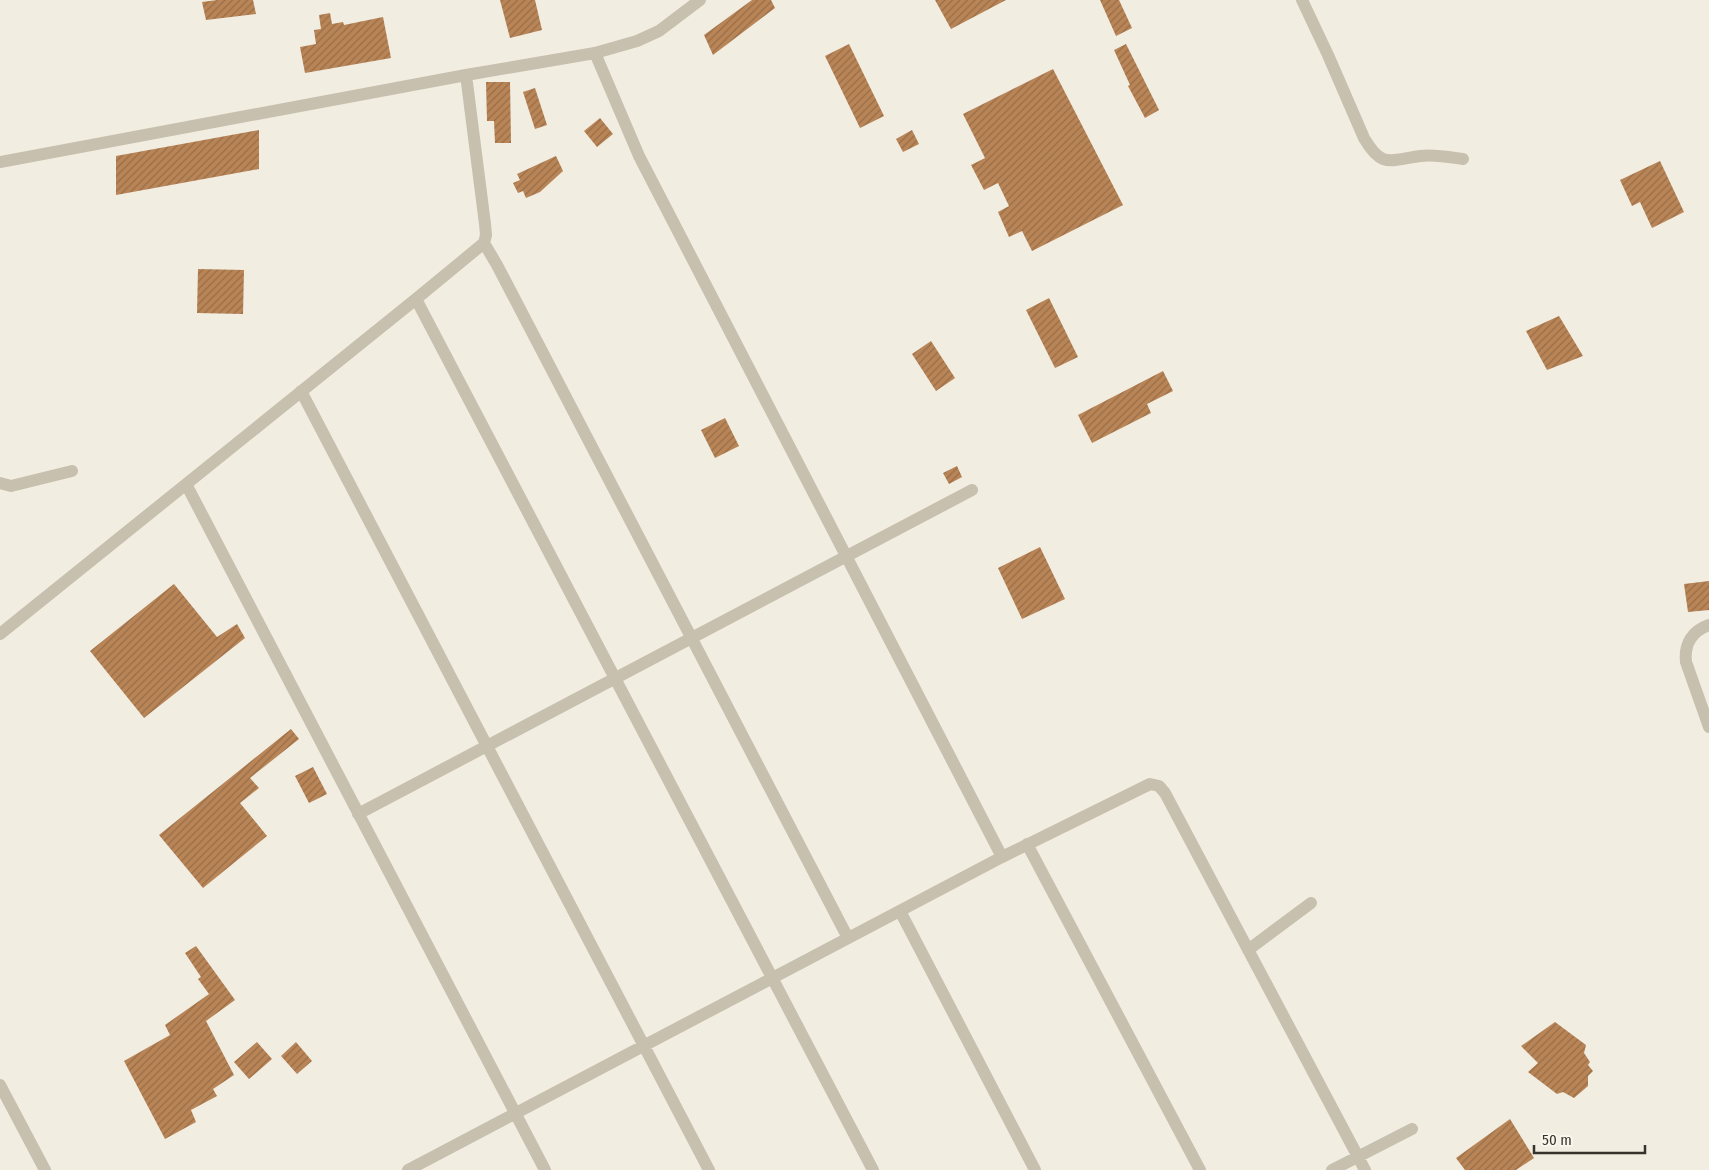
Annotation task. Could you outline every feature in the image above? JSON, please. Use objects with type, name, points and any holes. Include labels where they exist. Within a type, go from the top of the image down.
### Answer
[{"type":"street","points":[[0,162],[466,75],[595,53],[637,41],[659,31],[700,0]]},
{"type":"street","points":[[1302,0],[1364,138],[1378,157],[1389,161],[1438,155],[1463,159]]},
{"type":"street","points":[[595,53],[639,156],[1002,857]]},
{"type":"street","points":[[0,634],[416,300],[484,243],[486,224],[466,75]]},
{"type":"street","points":[[484,243],[848,938]]},
{"type":"street","points":[[416,300],[873,1170]]},
{"type":"street","points":[[301,391],[709,1170]]},
{"type":"street","points":[[0,483],[11,486],[72,471]]},
{"type":"street","points":[[186,484],[546,1170]]},
{"type":"street","points":[[358,814],[972,490]]},
{"type":"street","points":[[1709,625],[1692,635],[1685,655],[1709,727]]},
{"type":"street","points":[[408,1170],[1002,857],[1150,784],[1159,786],[1165,793],[1365,1170]]},
{"type":"street","points":[[1027,844],[1200,1170]]},
{"type":"street","points":[[1248,950],[1311,903]]},
{"type":"street","points":[[900,911],[1035,1170]]},
{"type":"street","points":[[0,1085],[45,1170]]},
{"type":"street","points":[[1332,1170],[1412,1129]]},
{"type":"building","points":[[253,0],[256,14],[206,20],[202,2]]},
{"type":"building","points":[[500,0],[535,0],[542,30],[510,38]]},
{"type":"building","points":[[752,0],[771,0],[775,8],[713,55],[704,35]]},
{"type":"building","points":[[935,0],[1006,0],[951,29]]},
{"type":"building","points":[[1100,0],[1119,0],[1132,28],[1116,36]]},
{"type":"building","points":[[330,13],[332,24],[343,22],[344,25],[383,17],[391,58],[305,73],[300,47],[316,44],[314,30],[321,29],[319,15]]},
{"type":"building","points":[[849,44],[884,116],[860,128],[825,56]]},
{"type":"building","points":[[1126,44],[1159,110],[1145,118],[1128,86],[1130,85],[1114,50]]},
{"type":"building","points":[[1053,69],[1123,205],[1032,251],[1022,231],[1009,237],[998,212],[1009,206],[998,183],[984,190],[971,165],[985,158],[963,114]]},
{"type":"building","points":[[486,82],[510,82],[511,143],[495,143],[494,121],[487,121]]},
{"type":"building","points":[[535,88],[547,125],[535,129],[523,92]]},
{"type":"building","points":[[600,118],[613,134],[597,147],[584,131]]},
{"type":"building","points":[[259,130],[259,169],[116,195],[116,156]]},
{"type":"building","points":[[912,130],[919,144],[903,152],[896,139]]},
{"type":"building","points":[[556,156],[563,171],[540,192],[526,198],[523,191],[518,193],[513,183],[520,180],[517,174]]},
{"type":"building","points":[[1660,161],[1684,212],[1652,228],[1640,202],[1632,206],[1620,180]]},
{"type":"building","points":[[198,269],[244,270],[243,314],[197,313]]},
{"type":"building","points":[[1049,298],[1078,357],[1055,368],[1026,310]]},
{"type":"building","points":[[1559,316],[1583,356],[1547,370],[1526,331]]},
{"type":"building","points":[[931,341],[955,378],[936,391],[912,354]]},
{"type":"building","points":[[1163,371],[1173,391],[1147,404],[1151,413],[1092,443],[1078,415]]},
{"type":"building","points":[[725,418],[739,446],[715,458],[701,430]]},
{"type":"building","points":[[957,466],[962,477],[949,484],[943,473]]},
{"type":"building","points":[[1040,547],[1065,599],[1022,619],[998,568]]},
{"type":"building","points":[[1709,581],[1709,610],[1688,612],[1684,584]]},
{"type":"building","points":[[174,584],[217,637],[237,624],[245,638],[144,718],[90,651]]},
{"type":"building","points":[[291,729],[299,739],[250,778],[259,788],[240,803],[267,836],[203,888],[159,835]]},
{"type":"building","points":[[313,767],[327,794],[309,803],[295,776]]},
{"type":"building","points":[[196,946],[235,1000],[206,1021],[234,1075],[213,1089],[217,1096],[191,1110],[196,1122],[165,1139],[124,1061],[170,1035],[165,1025],[209,994],[198,979],[201,977],[185,953]]},
{"type":"building","points":[[1555,1022],[1586,1045],[1584,1053],[1590,1062],[1588,1065],[1593,1071],[1588,1076],[1588,1086],[1574,1098],[1563,1092],[1557,1094],[1528,1072],[1538,1063],[1521,1046]]},
{"type":"building","points":[[257,1042],[272,1059],[249,1079],[234,1062]]},
{"type":"building","points":[[296,1042],[312,1061],[297,1074],[281,1056]]},
{"type":"building","points":[[1510,1119],[1534,1158],[1516,1170],[1465,1170],[1456,1158]]}]
